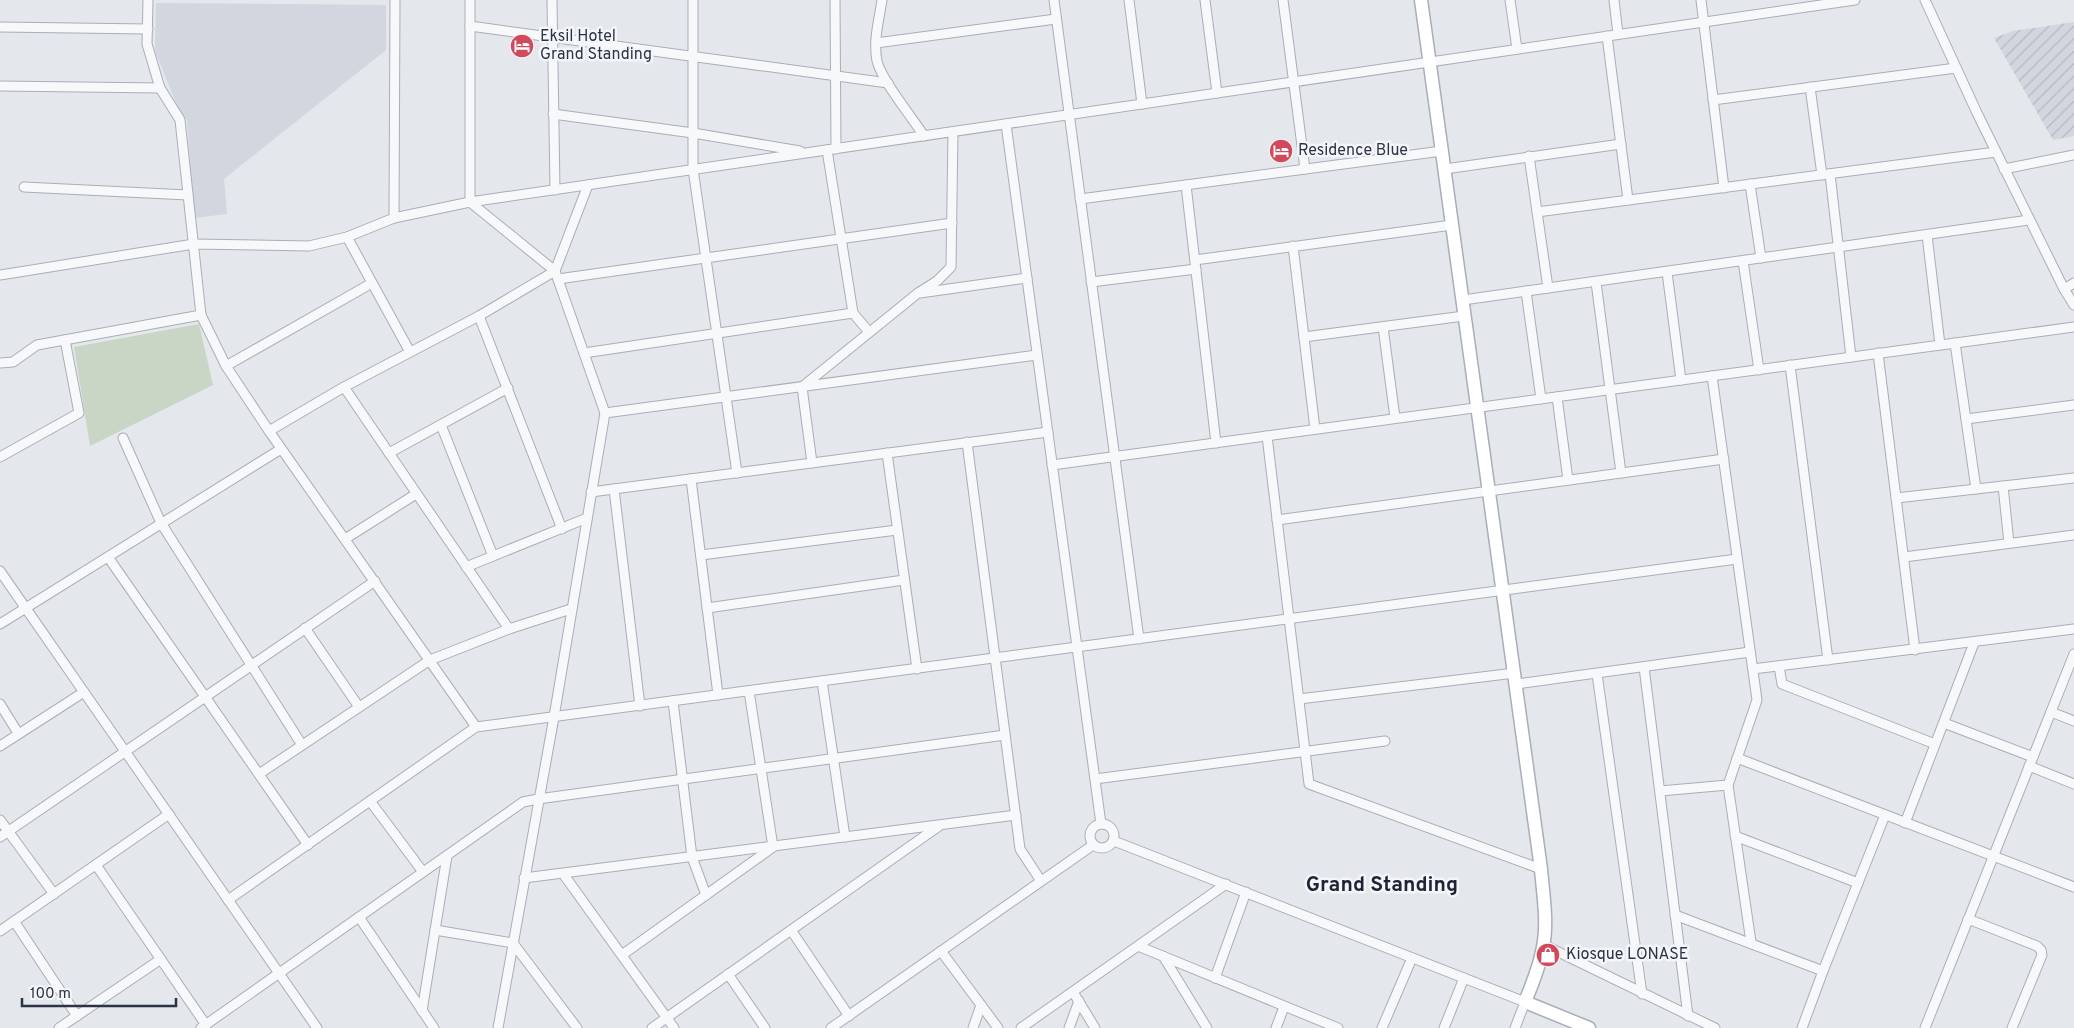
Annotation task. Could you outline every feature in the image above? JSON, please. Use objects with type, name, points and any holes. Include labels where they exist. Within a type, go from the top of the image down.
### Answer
[{"type":"street","points":[[148,0],[148,44],[160,88],[180,120],[201,315],[226,366],[281,449],[476,727]]},
{"type":"street","points":[[394,218],[395,0]]},
{"type":"street","points":[[470,0],[470,202]]},
{"type":"street","points":[[552,0],[555,190]]},
{"type":"street","points":[[693,0],[693,170],[737,473]]},
{"type":"street","points":[[835,0],[835,74],[831,149],[841,239],[853,313],[869,332]]},
{"type":"street","points":[[880,0],[876,44],[878,62],[888,83],[924,136]]},
{"type":"street","points":[[1054,0],[1139,639]]},
{"type":"street","points":[[1129,0],[1142,104]]},
{"type":"street","points":[[1205,0],[1217,93]]},
{"type":"street","points":[[1283,0],[1305,169]]},
{"type":"street","points":[[1421,0],[1541,869],[1545,913],[1544,945],[1538,969],[1515,1028]]},
{"type":"street","points":[[1510,0],[1517,49]]},
{"type":"street","points":[[1614,0],[1618,34]]},
{"type":"street","points":[[1700,0],[1724,188]]},
{"type":"street","points":[[1779,0],[1780,11]]},
{"type":"street","points":[[0,275],[194,244],[309,246],[347,237],[394,218],[470,202],[1855,0]]},
{"type":"street","points":[[1925,0],[2004,169],[2074,306]]},
{"type":"street","points":[[876,44],[1056,18]]},
{"type":"street","points":[[470,26],[835,74],[888,83]]},
{"type":"street","points":[[0,28],[148,29]]},
{"type":"street","points":[[1607,36],[1628,200]]},
{"type":"street","points":[[1713,100],[1956,68]]},
{"type":"street","points":[[0,86],[160,88]]},
{"type":"street","points":[[1810,87],[1838,247],[1851,357]]},
{"type":"street","points":[[553,114],[693,133],[810,152]]},
{"type":"street","points":[[1006,124],[1101,824]]},
{"type":"street","points":[[802,387],[918,293],[937,281],[951,267],[952,132]]},
{"type":"street","points":[[1445,169],[1621,144]]},
{"type":"street","points":[[1080,199],[1442,151]]},
{"type":"street","points":[[1537,212],[1996,152]]},
{"type":"street","points":[[2004,169],[2074,155]]},
{"type":"street","points":[[1529,156],[1548,288]]},
{"type":"street","points":[[1750,184],[1761,258]]},
{"type":"street","points":[[557,275],[588,185]]},
{"type":"street","points":[[1186,185],[1216,443]]},
{"type":"street","points":[[24,187],[188,196]]},
{"type":"street","points":[[470,202],[557,275],[605,413],[554,717],[498,1028]]},
{"type":"street","points":[[1463,300],[2030,220]]},
{"type":"street","points":[[269,431],[344,387],[557,275],[706,258],[952,223]]},
{"type":"street","points":[[1091,282],[1293,246],[1452,225]]},
{"type":"street","points":[[1927,235],[1940,345]]},
{"type":"street","points":[[347,237],[410,352]]},
{"type":"street","points":[[1293,246],[1315,429]]},
{"type":"street","points":[[1743,261],[1759,370]]},
{"type":"street","points":[[1667,272],[1681,380]]},
{"type":"street","points":[[918,293],[1027,278]]},
{"type":"street","points":[[1596,282],[1621,473]]},
{"type":"street","points":[[226,366],[372,283]]},
{"type":"street","points":[[2064,288],[2074,283]]},
{"type":"street","points":[[1526,291],[1542,399]]},
{"type":"street","points":[[584,353],[853,313]]},
{"type":"street","points":[[0,363],[13,362],[37,345],[201,315]]},
{"type":"street","points":[[480,316],[562,529]]},
{"type":"street","points":[[1304,338],[1464,316]]},
{"type":"street","points":[[1383,327],[1395,418]]},
{"type":"street","points":[[1052,465],[2074,327]]},
{"type":"street","points":[[0,457],[79,413],[66,340]]},
{"type":"street","points":[[1955,343],[1976,489]]},
{"type":"street","points":[[1878,353],[1915,650]]},
{"type":"street","points":[[605,413],[1038,355]]},
{"type":"street","points":[[1790,365],[1828,660]]},
{"type":"street","points":[[1712,376],[1757,700],[1728,785],[1751,942]]},
{"type":"street","points":[[344,387],[509,629]]},
{"type":"street","points":[[802,387],[812,463]]},
{"type":"street","points":[[389,454],[508,388]]},
{"type":"street","points":[[1557,397],[1568,480]]},
{"type":"street","points":[[1966,419],[2074,405]]},
{"type":"street","points":[[441,425],[493,556]]},
{"type":"street","points":[[592,492],[1048,432]]},
{"type":"street","points":[[1267,436],[1310,784],[1541,869]]},
{"type":"street","points":[[123,438],[161,523],[302,745]]},
{"type":"street","points":[[967,442],[1020,849],[1041,881]]},
{"type":"street","points":[[0,624],[281,449]]},
{"type":"street","points":[[887,453],[917,669]]},
{"type":"street","points":[[1277,520],[1724,459]]},
{"type":"street","points":[[1896,498],[2074,478]]},
{"type":"street","points":[[691,479],[718,695]]},
{"type":"street","points":[[2003,486],[2009,544]]},
{"type":"street","points":[[614,489],[640,706]]},
{"type":"street","points":[[345,539],[416,494]]},
{"type":"street","points":[[466,567],[587,518]]},
{"type":"street","points":[[701,555],[897,530]]},
{"type":"street","points":[[1904,556],[2074,535]]},
{"type":"street","points":[[108,557],[308,844]]},
{"type":"street","points":[[228,900],[476,727],[1738,559]]},
{"type":"street","points":[[0,571],[316,1028]]},
{"type":"street","points":[[707,608],[904,580]]},
{"type":"street","points":[[4,835],[374,581]]},
{"type":"street","points":[[259,774],[430,660],[509,629],[571,609]]},
{"type":"street","points":[[305,628],[359,707]]},
{"type":"street","points":[[1752,669],[1974,643],[2074,629]]},
{"type":"street","points":[[1905,823],[1974,643]]},
{"type":"street","points":[[1299,699],[1516,678],[1597,674],[1750,652]]},
{"type":"street","points":[[1925,1028],[2074,654]]},
{"type":"street","points":[[1779,666],[1782,684],[1936,744]]},
{"type":"street","points":[[1644,667],[1688,1016]]},
{"type":"street","points":[[1597,674],[1642,994]]},
{"type":"street","points":[[822,681],[845,837]]},
{"type":"street","points":[[749,691],[773,847]]},
{"type":"street","points":[[0,746],[84,692]]},
{"type":"street","points":[[673,701],[692,858],[706,895]]},
{"type":"street","points":[[0,704],[18,733]]},
{"type":"street","points":[[2051,712],[2074,720]]},
{"type":"street","points":[[1944,723],[2033,757]]},
{"type":"street","points":[[96,865],[161,959],[203,1026],[523,802],[538,798],[1005,735]]},
{"type":"street","points":[[1095,779],[1385,741]]},
{"type":"street","points":[[1737,758],[2074,887]]},
{"type":"street","points":[[2029,766],[2074,784]]},
{"type":"street","points":[[1660,791],[1728,785]]},
{"type":"street","points":[[370,801],[423,872]]},
{"type":"street","points":[[0,931],[169,814]]},
{"type":"street","points":[[524,878],[564,875],[1016,815]]},
{"type":"street","points":[[1802,1028],[1885,815]]},
{"type":"street","points":[[0,820],[4,835],[54,894]]},
{"type":"street","points":[[652,1028],[941,824]]},
{"type":"street","points":[[1101,824],[1112,828],[1114,841],[1104,848],[1093,844],[1090,832],[1094,826],[1101,824]]},
{"type":"street","points":[[1736,836],[1858,883]]},
{"type":"street","points":[[1114,841],[1525,1002],[1574,1025],[1589,1028]]},
{"type":"street","points":[[832,1028],[1093,844]]},
{"type":"street","points":[[622,955],[773,847]]},
{"type":"street","points":[[422,1011],[447,856]]},
{"type":"street","points":[[564,875],[674,1028]]},
{"type":"street","points":[[1021,1028],[1226,884]]},
{"type":"street","points":[[1216,978],[1246,892]]},
{"type":"street","points":[[1674,915],[1751,942],[1823,971]]},
{"type":"street","points":[[359,917],[434,1028]]},
{"type":"street","points":[[1968,919],[2037,946],[2041,950],[2042,955],[2012,1028]]},
{"type":"street","points":[[14,921],[77,1016]]},
{"type":"street","points":[[435,930],[513,943],[577,1028]]},
{"type":"street","points":[[791,930],[849,1016]]},
{"type":"street","points":[[1544,945],[1710,1027]]},
{"type":"street","points":[[1138,946],[1338,1028]]},
{"type":"street","points":[[941,951],[998,1028]]},
{"type":"street","points":[[1163,956],[1207,1028]]},
{"type":"street","points":[[1382,1028],[1412,958]]},
{"type":"street","points":[[59,1028],[161,959]]},
{"type":"street","points":[[728,974],[765,1028]]},
{"type":"street","points":[[1444,1028],[1464,978]]},
{"type":"street","points":[[1073,992],[1095,1028]]},
{"type":"street","points":[[1069,1028],[1079,1002]]},
{"type":"street","points":[[973,1028],[981,1005]]},
{"type":"street","points":[[1276,1028],[1284,1007]]},
{"type":"shaded area","points":[[156,3],[386,5],[386,50],[224,179],[227,214],[194,218],[187,120],[178,108],[155,51]]},
{"type":"shaded area","points":[[2074,22],[2074,136],[2053,140],[1994,38],[2013,31]]},
{"type":"green space","points":[[199,324],[213,385],[90,446],[74,347]]},
{"type":"place","name":"Eksil Hotel Grand Standing","points":[[522,46]]},
{"type":"place","name":"Residence Blue","points":[[1281,151]]},
{"type":"place","name":"Kiosque LONASE","points":[[1548,955]]},
{"type":"district","name":"Grand Standing","points":[[1382,885]]}]
